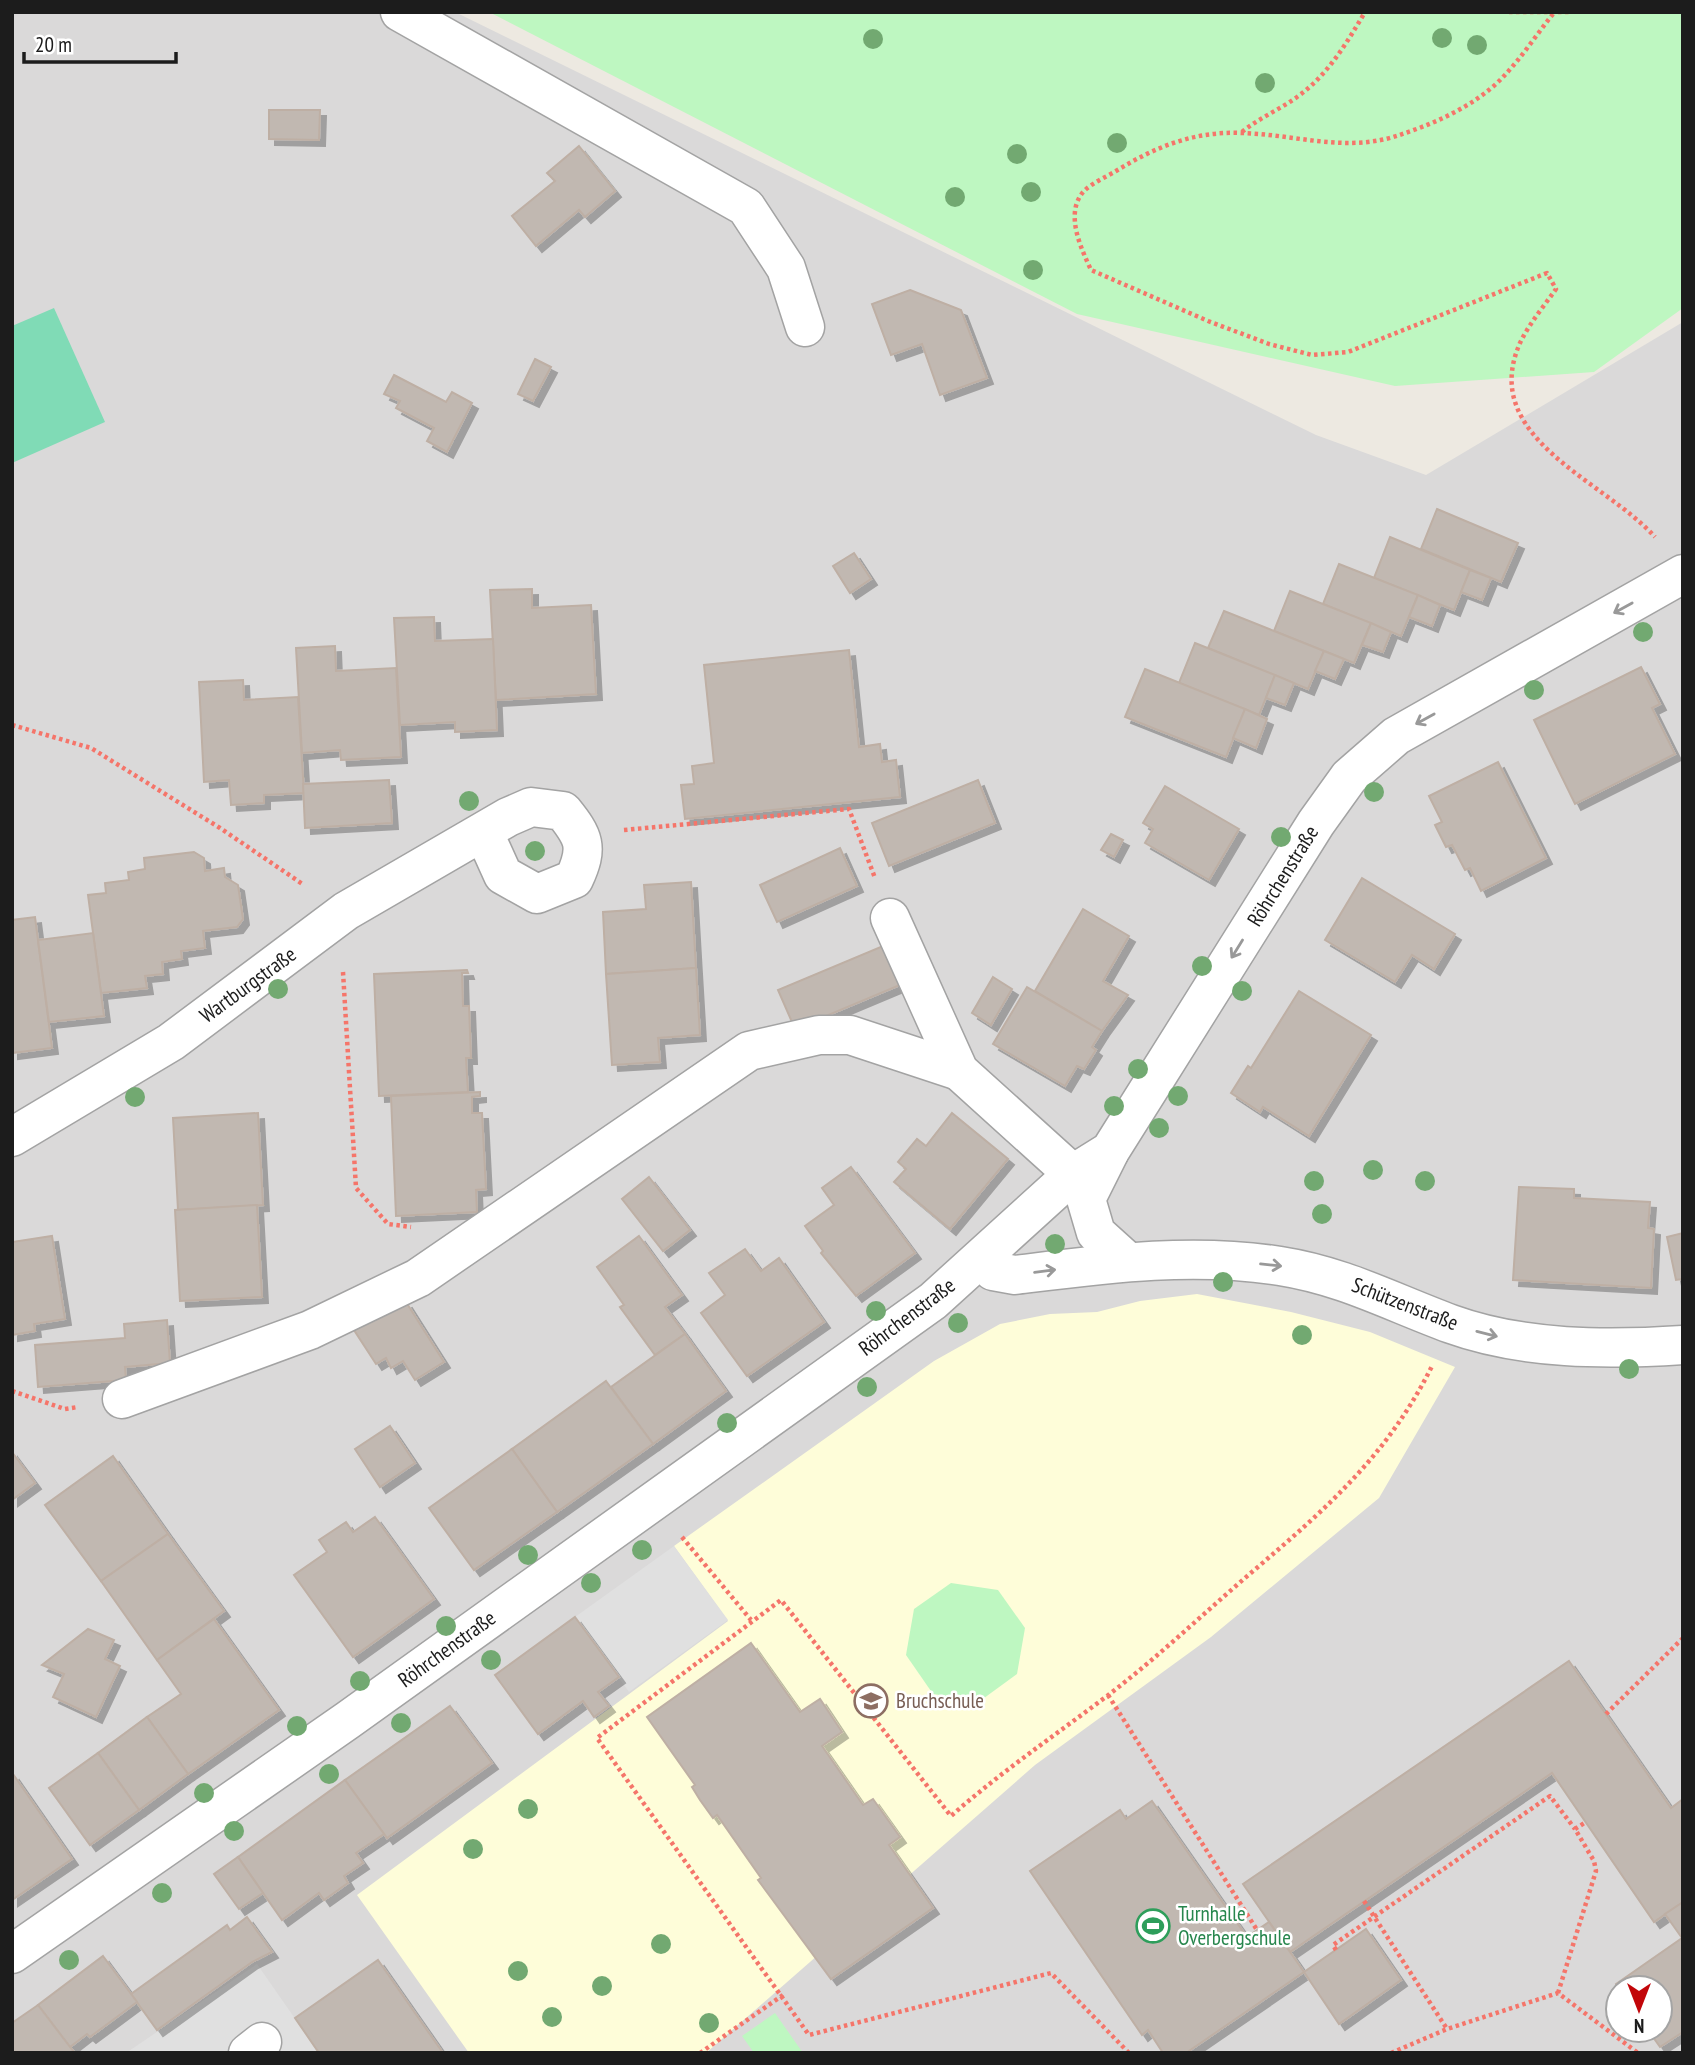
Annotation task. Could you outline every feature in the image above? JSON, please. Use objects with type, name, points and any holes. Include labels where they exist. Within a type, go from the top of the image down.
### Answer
[{"type":"street","points":[[400,12],[746,207],[786,268],[805,327]]},
{"type":"street","name":"Röhrchenstraße","points":[[12,1954],[348,1720],[933,1301],[983,1259],[1073,1174],[1110,1151],[1316,822],[1349,777],[1396,736],[1679,576]]},
{"type":"street","name":"Wartburgstraße","points":[[12,1137],[171,1042],[346,911],[531,807],[563,811],[581,834]]},
{"type":"street","points":[[484,833],[503,875],[537,894],[574,879],[583,858],[581,834]]},
{"type":"street","points":[[890,918],[959,1071],[1073,1174]]},
{"type":"street","points":[[122,1399],[310,1329],[418,1279],[749,1051],[819,1035],[850,1035],[959,1071]]},
{"type":"street","points":[[1110,1151],[1086,1199],[1096,1233],[1127,1261]]},
{"type":"street","name":"Schützenstraße","points":[[983,1259],[993,1271],[1015,1275],[1127,1261],[1198,1258],[1280,1266],[1349,1281],[1452,1324],[1497,1336],[1544,1343],[1645,1347],[1683,1345]]},
{"type":"path","points":[[1241,133],[1260,117],[1297,97],[1317,79],[1340,56],[1365,12]]},
{"type":"path","points":[[1509,12],[1570,12]]},
{"type":"path","points":[[1553,13],[1503,77],[1466,106],[1404,133],[1360,143],[1241,133],[1206,134],[1173,142],[1144,154],[1083,191],[1074,218],[1079,242],[1091,270],[1208,321],[1269,344],[1312,355],[1348,352],[1548,273],[1556,289],[1517,353],[1511,378],[1515,407],[1533,435],[1654,535],[1679,576]]},
{"type":"path","points":[[12,725],[91,748],[220,828],[305,886]]},
{"type":"path","points":[[581,834],[849,809],[890,918]]},
{"type":"path","points":[[318,933],[343,969],[356,1188],[388,1224],[410,1226],[432,1268]]},
{"type":"path","points":[[1129,2053],[1051,1973],[809,2035],[597,1738],[781,1600],[951,1816],[998,1774],[1108,1695],[1322,1513],[1360,1475],[1397,1428],[1452,1324]]},
{"type":"path","points":[[12,1391],[65,1409],[122,1399]]},
{"type":"path","points":[[657,1498],[682,1537],[751,1620]]},
{"type":"path","points":[[1606,1714],[1683,1638]]},
{"type":"path","points":[[1108,1695],[1257,1930]]},
{"type":"path","points":[[1336,1950],[1333,1945],[1550,1796],[1575,1829],[1594,1861],[1596,1871],[1558,1993]]},
{"type":"path","points":[[1575,1829],[1586,1822]]},
{"type":"path","points":[[1364,1901],[1447,2029]]},
{"type":"path","points":[[1391,2053],[1447,2029],[1558,1993]]},
{"type":"path","points":[[1558,1993],[1638,2053]]},
{"type":"path","points":[[699,2053],[783,1995]]},
{"type":"shaded area","points":[[12,12],[455,12],[1316,435],[1426,475],[1683,322],[1683,2053],[12,2053]]},
{"type":"shaded area","name":"Bruchschule","points":[[1197,1294],[1291,1312],[1370,1332],[1455,1367],[1379,1498],[1211,1637],[1035,1765],[706,2053],[469,2053],[357,1895],[728,1621],[674,1546],[934,1361],[1000,1324],[1050,1314],[1097,1312],[1140,1301]]},
{"type":"shaded area","points":[[674,1546],[728,1620],[629,1692],[575,1617]]},
{"type":"shaded area","points":[[257,1964],[319,2053],[126,2053]]},
{"type":"green space","points":[[1683,12],[1683,308],[1594,372],[1395,386],[1077,314],[491,13]]},
{"type":"green space","points":[[54,308],[105,422],[12,463],[12,326]]},
{"type":"green space","points":[[951,1583],[998,1590],[1025,1628],[1017,1674],[980,1701],[933,1694],[906,1655],[914,1609]]},
{"type":"green space","points":[[775,2013],[803,2053],[754,2053],[742,2036]]},
{"type":"building","points":[[269,110],[320,110],[319,140],[269,139]]},
{"type":"building","points":[[579,146],[615,191],[585,217],[579,210],[536,246],[512,216],[555,181],[547,173]]},
{"type":"building","points":[[910,290],[961,310],[987,378],[940,395],[922,344],[891,355],[872,304]]},
{"type":"building","points":[[535,359],[551,367],[533,401],[518,394]]},
{"type":"building","points":[[394,375],[446,402],[452,392],[472,403],[447,452],[427,441],[434,428],[396,408],[400,401],[384,394]]},
{"type":"building","points":[[1437,509],[1518,543],[1501,582],[1421,549]]},
{"type":"building","points":[[1390,537],[1470,570],[1454,610],[1374,578]]},
{"type":"building","points":[[854,553],[871,579],[850,593],[833,566]]},
{"type":"building","points":[[1339,564],[1418,595],[1401,636],[1323,604]]},
{"type":"building","points":[[1470,570],[1491,578],[1482,600],[1461,592]]},
{"type":"building","points":[[532,589],[532,608],[591,605],[596,694],[496,700],[490,590]]},
{"type":"building","points":[[1290,591],[1371,623],[1354,663],[1274,631]]},
{"type":"building","points":[[1418,595],[1440,605],[1432,626],[1409,617]]},
{"type":"building","points":[[1224,611],[1324,651],[1308,689],[1208,648]]},
{"type":"building","points":[[434,617],[435,641],[493,639],[497,730],[455,732],[455,722],[400,725],[394,618]]},
{"type":"building","points":[[1371,623],[1391,632],[1383,652],[1362,645]]},
{"type":"building","points":[[1195,643],[1275,675],[1259,715],[1179,683]]},
{"type":"building","points":[[335,646],[336,671],[396,668],[401,757],[341,760],[340,750],[302,753],[296,648]]},
{"type":"building","points":[[849,650],[859,747],[880,744],[882,762],[896,760],[900,797],[685,819],[681,785],[694,784],[692,766],[714,763],[704,665]]},
{"type":"building","points":[[1324,651],[1344,659],[1335,679],[1315,671]]},
{"type":"building","points":[[1641,667],[1660,704],[1652,708],[1675,754],[1575,804],[1534,720]]},
{"type":"building","points":[[1145,669],[1245,709],[1226,757],[1125,717]]},
{"type":"building","points":[[1275,675],[1294,683],[1285,705],[1266,698]]},
{"type":"building","points":[[243,680],[244,700],[298,697],[304,793],[264,795],[264,803],[231,805],[229,780],[204,782],[199,682]]},
{"type":"building","points":[[1245,709],[1267,719],[1256,748],[1233,738]]},
{"type":"building","points":[[1498,762],[1546,858],[1481,891],[1470,868],[1465,870],[1452,845],[1446,847],[1435,825],[1442,822],[1429,796]]},
{"type":"building","points":[[389,780],[392,823],[305,828],[303,784]]},
{"type":"building","points":[[978,780],[995,823],[889,866],[872,823]]},
{"type":"building","points":[[1165,786],[1239,829],[1209,880],[1145,843],[1153,829],[1143,823]]},
{"type":"building","points":[[1111,834],[1123,840],[1114,857],[1101,850]]},
{"type":"building","points":[[840,848],[857,886],[777,922],[760,885]]},
{"type":"building","points":[[194,852],[204,858],[205,871],[224,868],[225,877],[238,885],[243,919],[237,927],[203,931],[205,948],[181,951],[182,959],[162,962],[163,974],[145,976],[147,988],[101,993],[88,895],[106,893],[105,883],[129,880],[128,872],[145,869],[144,858]]},
{"type":"building","points":[[1362,878],[1455,934],[1434,969],[1412,955],[1395,982],[1325,940]]},
{"type":"building","points":[[691,882],[696,968],[606,974],[603,912],[646,909],[644,885]]},
{"type":"building","points":[[1083,909],[1129,936],[1103,981],[1128,995],[1102,1031],[1035,991]]},
{"type":"building","points":[[35,917],[52,1048],[12,1053],[12,920]]},
{"type":"building","points":[[93,933],[104,1016],[49,1022],[38,940]]},
{"type":"building","points":[[883,946],[900,985],[795,1029],[778,990]]},
{"type":"building","points":[[696,968],[700,1035],[658,1038],[660,1062],[612,1065],[606,974]]},
{"type":"building","points":[[467,970],[468,973],[462,973],[463,1006],[469,1006],[471,1058],[466,1058],[468,1092],[379,1096],[374,974]]},
{"type":"building","points":[[993,977],[1012,989],[991,1025],[972,1013]]},
{"type":"building","points":[[1027,987],[1102,1031],[1092,1047],[1096,1050],[1084,1069],[1077,1066],[1065,1086],[993,1044]]},
{"type":"building","points":[[1299,991],[1371,1035],[1309,1136],[1263,1107],[1260,1112],[1231,1093],[1248,1066],[1251,1068]]},
{"type":"building","points":[[480,1092],[480,1096],[472,1097],[472,1113],[482,1113],[486,1189],[476,1190],[477,1212],[396,1216],[391,1096]]},
{"type":"building","points":[[258,1113],[263,1205],[178,1210],[173,1118]]},
{"type":"building","points":[[952,1113],[1008,1159],[950,1229],[894,1182],[906,1169],[898,1162],[917,1139],[926,1146]]},
{"type":"building","points":[[851,1167],[915,1253],[856,1296],[821,1253],[823,1251],[805,1226],[834,1205],[822,1188]]},
{"type":"building","points":[[649,1177],[690,1230],[663,1251],[622,1199]]},
{"type":"building","points":[[1519,1187],[1574,1189],[1574,1198],[1650,1202],[1648,1228],[1654,1229],[1651,1288],[1513,1280]]},
{"type":"building","points":[[257,1205],[262,1297],[180,1301],[175,1210]]},
{"type":"building","points":[[1683,1233],[1683,1279],[1676,1280],[1667,1237]]},
{"type":"building","points":[[52,1236],[65,1319],[34,1324],[35,1331],[12,1335],[12,1242]]},
{"type":"building","points":[[639,1236],[682,1295],[665,1307],[685,1334],[655,1355],[620,1307],[624,1305],[597,1267]]},
{"type":"building","points":[[745,1249],[761,1271],[779,1258],[824,1322],[747,1376],[701,1313],[725,1295],[709,1273]]},
{"type":"building","points":[[406,1302],[444,1362],[415,1380],[403,1361],[391,1368],[386,1358],[376,1364],[354,1330]]},
{"type":"building","points":[[167,1320],[170,1363],[125,1367],[126,1380],[38,1387],[35,1345],[125,1338],[124,1324]]},
{"type":"building","points":[[685,1334],[726,1391],[653,1444],[611,1387]]},
{"type":"building","points":[[606,1381],[653,1444],[557,1512],[512,1449]]},
{"type":"building","points":[[390,1426],[415,1463],[380,1487],[355,1449]]},
{"type":"building","points":[[512,1449],[557,1512],[474,1570],[429,1508]]},
{"type":"building","points":[[12,1452],[35,1483],[12,1500]]},
{"type":"building","points":[[113,1456],[168,1534],[101,1581],[45,1505]]},
{"type":"building","points":[[375,1517],[434,1599],[353,1657],[294,1575],[327,1552],[319,1540],[346,1522],[353,1532]]},
{"type":"building","points":[[168,1534],[224,1611],[157,1660],[101,1581]]},
{"type":"building","points":[[575,1617],[619,1677],[598,1692],[609,1706],[594,1717],[583,1701],[538,1734],[495,1675]]},
{"type":"building","points":[[214,1619],[279,1710],[188,1774],[147,1717],[181,1694],[157,1660]]},
{"type":"building","points":[[88,1629],[114,1640],[105,1659],[120,1666],[96,1717],[53,1697],[64,1674],[42,1665]]},
{"type":"building","points":[[751,1643],[800,1712],[820,1699],[842,1732],[822,1746],[863,1805],[873,1799],[900,1837],[889,1845],[933,1908],[831,1979],[758,1880],[761,1878],[717,1815],[713,1818],[700,1800],[692,1787],[695,1785],[647,1717]]},
{"type":"building","points":[[1569,1661],[1671,1808],[1683,1799],[1683,1902],[1654,1922],[1552,1773],[1290,1952],[1243,1884]]},
{"type":"building","points":[[450,1706],[492,1763],[387,1838],[345,1780]]},
{"type":"building","points":[[147,1717],[188,1774],[139,1810],[98,1753]]},
{"type":"building","points":[[98,1753],[139,1810],[90,1845],[49,1788]]},
{"type":"building","points":[[12,1775],[72,1859],[12,1900]]},
{"type":"building","points":[[345,1780],[384,1834],[356,1853],[363,1863],[344,1876],[348,1883],[324,1900],[319,1893],[282,1920],[238,1857]]},
{"type":"building","name":"Turnhalle Overbergschule","points":[[1152,1801],[1247,1937],[1269,1922],[1304,1972],[1186,2053],[1163,2053],[1148,2030],[1142,2035],[1030,1871],[1120,1810],[1126,1819]]},
{"type":"building","points":[[238,1857],[263,1893],[239,1909],[214,1874]]},
{"type":"building","points":[[1683,1902],[1683,2032],[1674,2038],[1674,1974],[1630,1974],[1682,1938],[1665,1914]]},
{"type":"building","points":[[247,1917],[272,1952],[252,1962],[157,2030],[131,1994],[227,1925],[230,1930]]},
{"type":"building","points":[[1366,1929],[1401,1980],[1339,2024],[1304,1972]]},
{"type":"building","points":[[103,1956],[137,2002],[90,2037],[87,2034],[70,2047],[38,2005]]},
{"type":"building","points":[[378,1960],[443,2053],[319,2053],[295,2018]]},
{"type":"building","points":[[38,2005],[75,2053],[12,2053],[12,2023]]},
{"type":"place","name":"Bruchschule","points":[[871,1701]]},
{"type":"place","name":"Turnhalle Overbergschule","points":[[1153,1926]]}]
